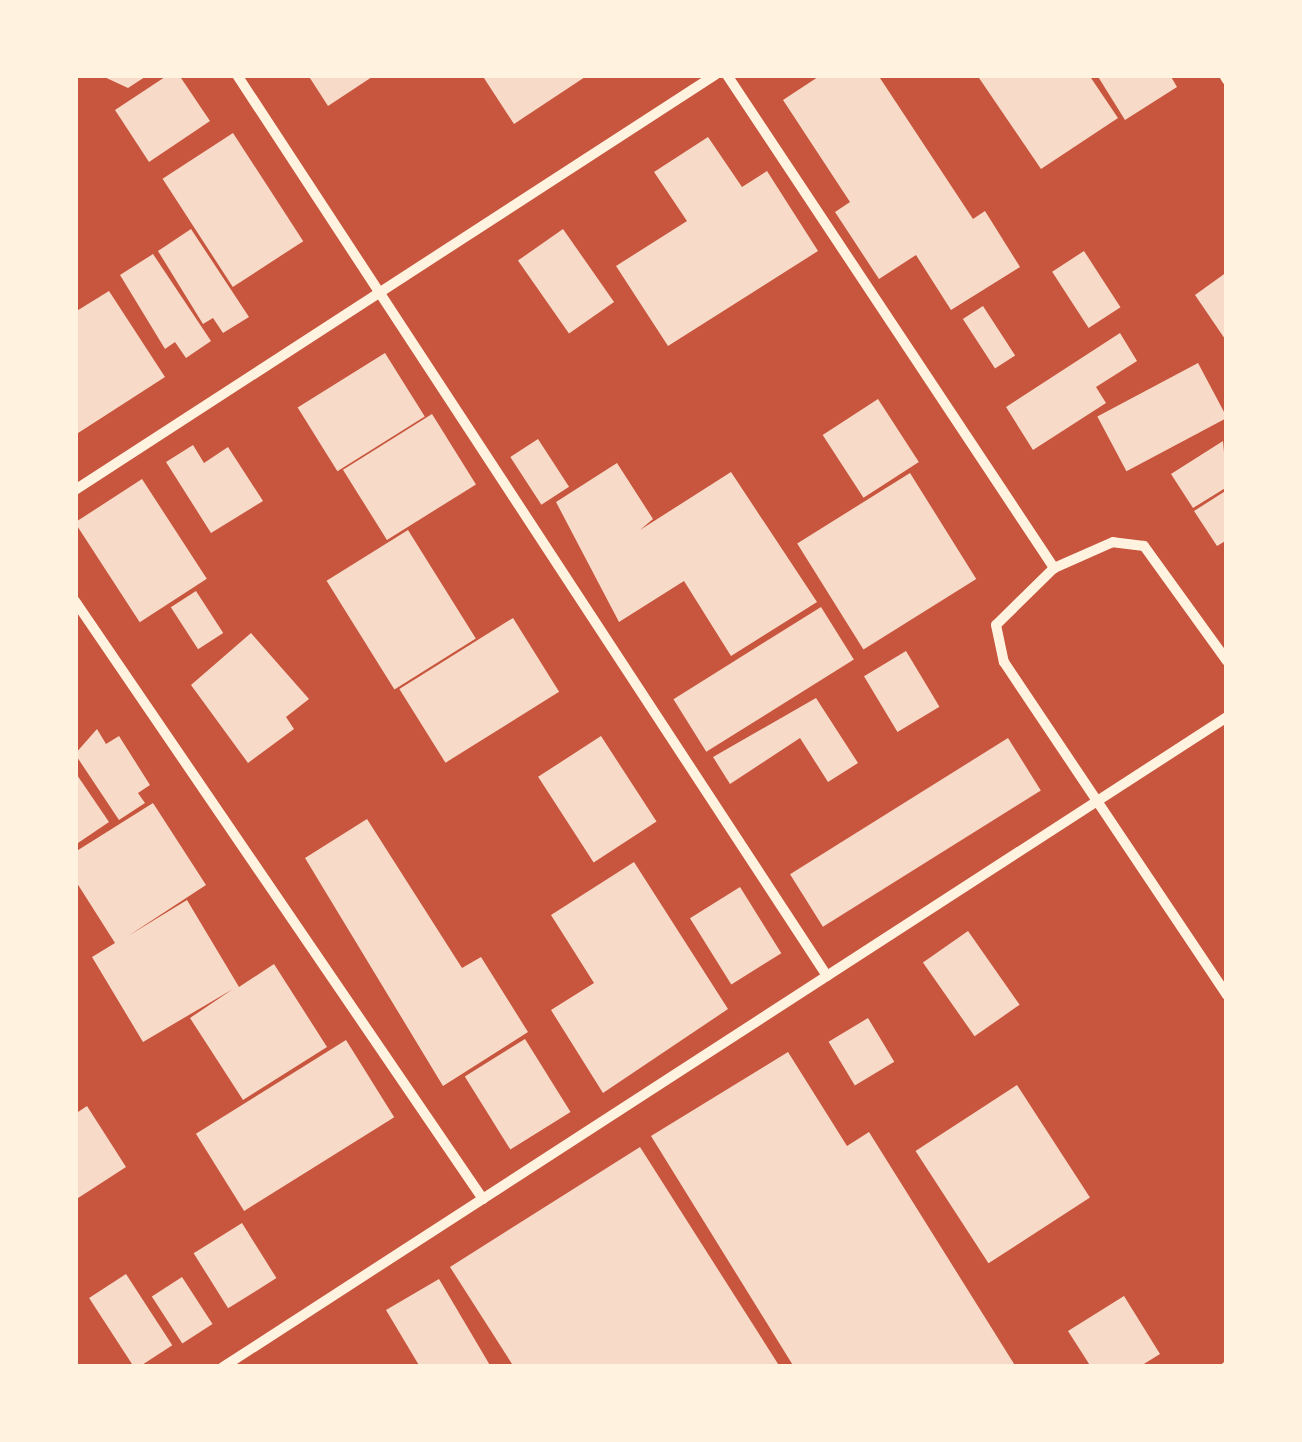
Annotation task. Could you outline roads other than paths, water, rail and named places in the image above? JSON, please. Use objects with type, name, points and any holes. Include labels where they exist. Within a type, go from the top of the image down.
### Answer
[{"type":"street","points":[[237,75],[827,976]]},
{"type":"street","points":[[75,490],[715,75]]},
{"type":"street","points":[[727,75],[1054,568]]},
{"type":"street","points":[[1227,661],[1144,546],[1112,542],[1054,568],[1017,595],[996,625],[1000,644],[1227,995]]},
{"type":"street","points":[[75,601],[482,1199]]},
{"type":"street","points":[[224,1367],[1103,802],[1227,717]]}]
